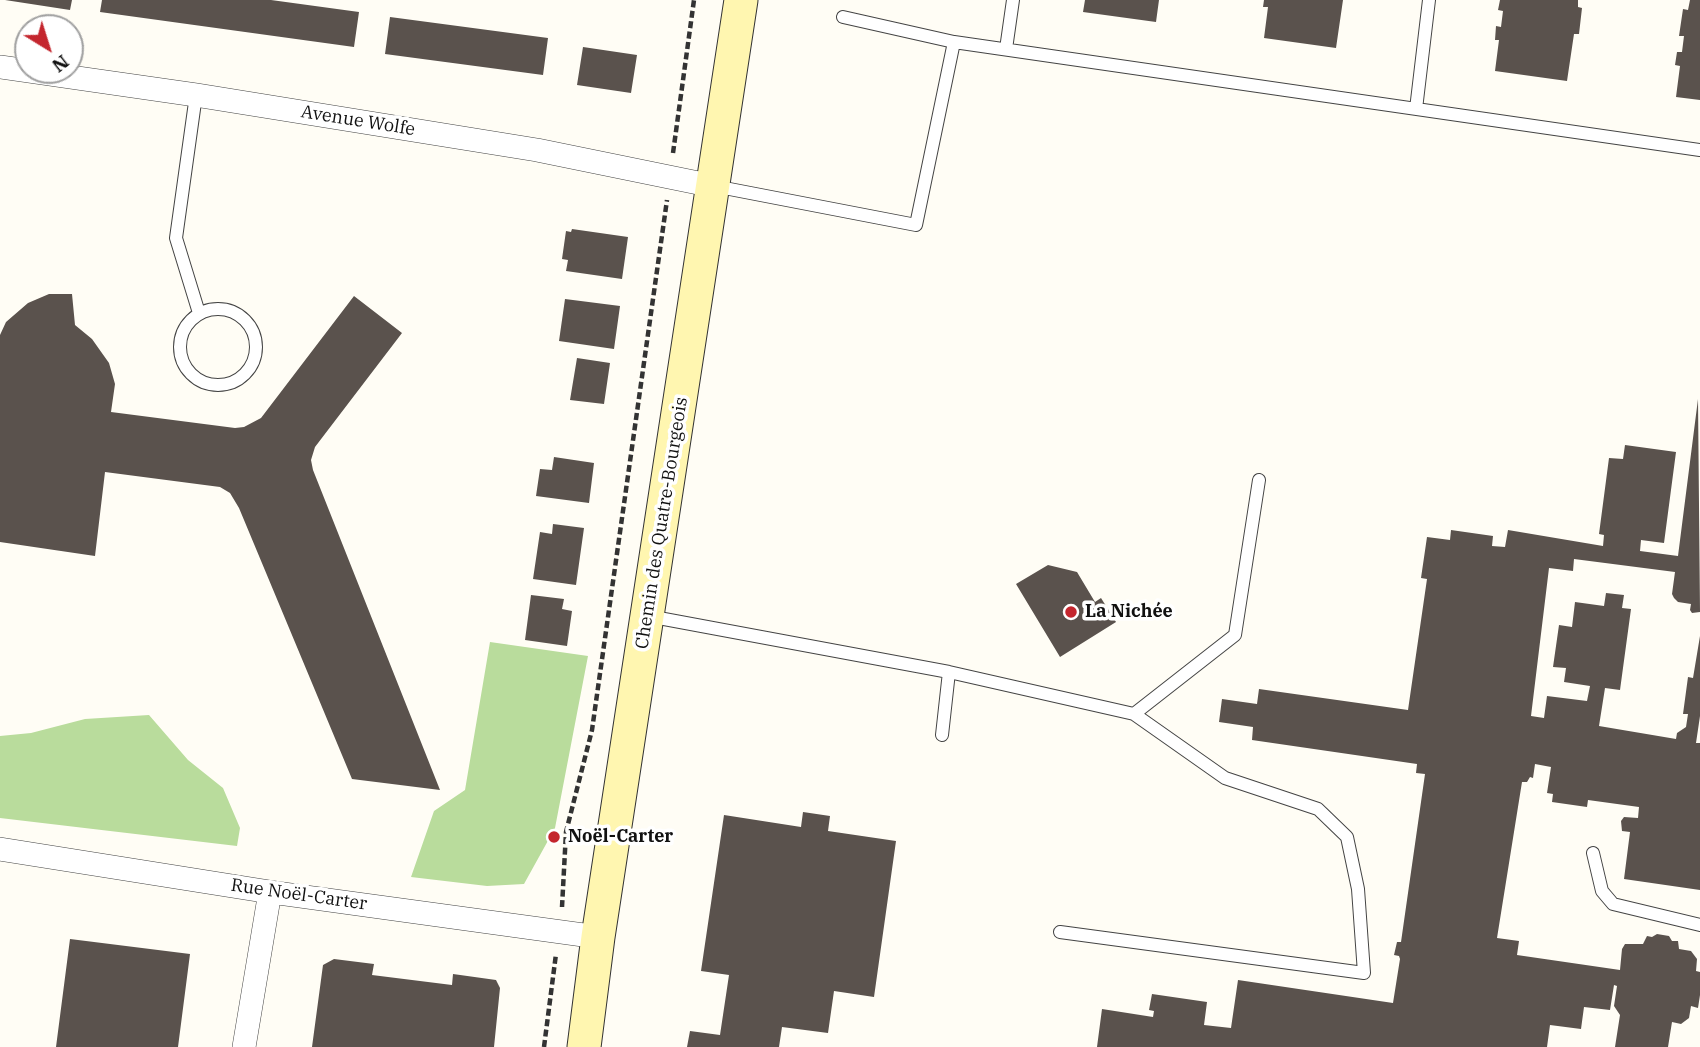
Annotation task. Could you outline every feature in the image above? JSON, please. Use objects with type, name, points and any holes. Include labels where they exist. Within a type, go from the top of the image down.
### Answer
[{"type":"main road","name":"Chemin des Quatre-Bourgeois","points":[[584,1047],[598,937],[741,0]]},
{"type":"street","name":"Avenue Wolfe","points":[[0,67],[196,95],[537,150],[713,186]]},
{"type":"street","name":"Rue Noël-Carter","points":[[0,849],[270,892],[598,937]]},
{"type":"street","points":[[244,1047],[270,892]]},
{"type":"lane","points":[[1006,49],[1013,0]]},
{"type":"lane","points":[[1416,109],[1429,0]]},
{"type":"lane","points":[[843,17],[954,42],[1700,150]]},
{"type":"lane","points":[[713,186],[916,225],[954,42]]},
{"type":"lane","points":[[196,95],[176,238],[200,313]]},
{"type":"lane","points":[[224,309],[247,321],[257,345],[249,370],[240,379],[217,386],[193,377],[185,368],[179,344],[189,321],[200,313],[224,309]]},
{"type":"lane","points":[[1134,714],[1235,635],[1259,480]]},
{"type":"lane","points":[[648,616],[948,672],[1134,714],[1225,778],[1318,808],[1347,837],[1358,889],[1364,973],[1060,932]]},
{"type":"lane","points":[[942,735],[948,672]]},
{"type":"lane","points":[[1593,853],[1602,891],[1613,904],[1700,925]]},
{"type":"path","points":[[676,131],[694,0]]},
{"type":"path","points":[[564,887],[566,832],[592,730],[665,218]]},
{"type":"path","points":[[544,1047],[556,957]]},
{"type":"green space","points":[[490,642],[588,656],[555,828],[524,884],[487,886],[411,877],[434,811],[465,790]]},
{"type":"green space","points":[[149,715],[188,760],[223,788],[240,828],[237,846],[0,818],[0,736],[31,733],[85,719]]},
{"type":"building","points":[[5,0],[72,0],[70,10]]},
{"type":"building","points":[[102,0],[271,0],[359,12],[354,47],[100,12]]},
{"type":"building","points":[[1085,0],[1159,0],[1156,22],[1083,12]]},
{"type":"building","points":[[1264,0],[1343,0],[1336,48],[1264,38],[1268,7],[1263,7]]},
{"type":"building","points":[[1500,0],[1578,0],[1578,7],[1582,8],[1579,34],[1574,34],[1567,81],[1495,71],[1499,40],[1495,40],[1496,26],[1501,27],[1503,11],[1498,10]]},
{"type":"building","points":[[1690,0],[1700,0],[1700,100],[1676,97],[1680,66],[1675,65],[1677,52],[1682,52],[1684,36],[1679,36],[1683,9],[1688,10]]},
{"type":"building","points":[[390,17],[548,38],[543,75],[385,54]]},
{"type":"building","points":[[583,47],[637,55],[631,93],[577,85]]},
{"type":"building","points":[[572,229],[628,237],[622,279],[566,271],[568,260],[562,259],[566,231],[571,232]]},
{"type":"building","points":[[49,294],[72,294],[75,325],[92,339],[109,363],[115,384],[111,412],[235,428],[244,427],[261,418],[354,296],[402,333],[315,447],[311,460],[440,790],[352,779],[239,508],[230,493],[220,487],[105,472],[95,556],[0,542],[0,335],[6,322],[28,303]]},
{"type":"building","points":[[565,299],[620,306],[614,349],[559,341]]},
{"type":"building","points":[[577,358],[610,363],[604,404],[570,400]]},
{"type":"building","points":[[1698,399],[1700,612],[1692,613],[1691,604],[1678,602],[1674,598],[1672,594],[1675,572],[1574,559],[1573,571],[1549,568],[1531,716],[1544,718],[1547,696],[1587,701],[1590,686],[1564,682],[1566,668],[1553,667],[1559,625],[1572,627],[1575,602],[1604,606],[1606,593],[1624,595],[1622,608],[1631,609],[1620,690],[1605,688],[1599,726],[1676,739],[1677,733],[1686,727],[1688,714],[1683,714],[1688,677],[1693,678],[1700,636],[1700,716],[1696,743],[1700,743],[1700,890],[1624,879],[1630,832],[1622,831],[1621,821],[1624,817],[1638,818],[1639,807],[1588,800],[1587,807],[1552,802],[1553,794],[1547,793],[1551,767],[1535,764],[1533,778],[1522,782],[1497,938],[1519,941],[1517,955],[1620,970],[1625,944],[1643,944],[1647,936],[1657,934],[1678,941],[1679,949],[1691,951],[1697,959],[1700,995],[1698,1008],[1691,1006],[1689,1018],[1681,1024],[1672,1022],[1668,1047],[1615,1047],[1620,1015],[1614,1006],[1617,986],[1614,985],[1610,1010],[1584,1007],[1581,1029],[1550,1025],[1547,1047],[1097,1047],[1102,1009],[1153,1017],[1154,1011],[1149,1010],[1152,994],[1207,1002],[1204,1025],[1231,1028],[1238,980],[1393,1003],[1400,959],[1394,955],[1397,942],[1401,942],[1425,774],[1416,773],[1417,764],[1252,740],[1253,727],[1219,722],[1222,699],[1257,704],[1259,689],[1408,710],[1427,579],[1421,578],[1427,537],[1450,540],[1451,530],[1493,536],[1492,546],[1505,547],[1508,530],[1603,546],[1604,535],[1599,534],[1609,458],[1623,459],[1625,445],[1676,452],[1664,543],[1641,540],[1640,551],[1678,556]]},
{"type":"building","points":[[554,457],[594,463],[589,503],[536,496],[540,469],[552,470]]},
{"type":"building","points":[[553,524],[584,528],[576,585],[533,579],[540,532],[552,534]]},
{"type":"building","name":"La Nichée","points":[[1048,565],[1077,572],[1095,602],[1101,598],[1116,622],[1060,657],[1016,584]]},
{"type":"building","points":[[531,595],[564,599],[562,609],[572,611],[567,646],[525,640]]},
{"type":"building","points":[[803,812],[830,816],[828,831],[896,841],[874,997],[834,991],[828,1033],[782,1027],[779,1047],[687,1047],[690,1031],[720,1035],[729,975],[701,971],[724,815],[801,827]]},
{"type":"building","points":[[70,939],[190,954],[178,1047],[56,1047]]},
{"type":"building","points":[[334,959],[374,964],[372,975],[452,985],[453,974],[496,980],[500,988],[494,1047],[312,1047],[323,965]]},
{"type":"place","name":"La Nichée","points":[[1071,612]]},
{"type":"place","name":"Noël-Carter","points":[[554,837]]}]
